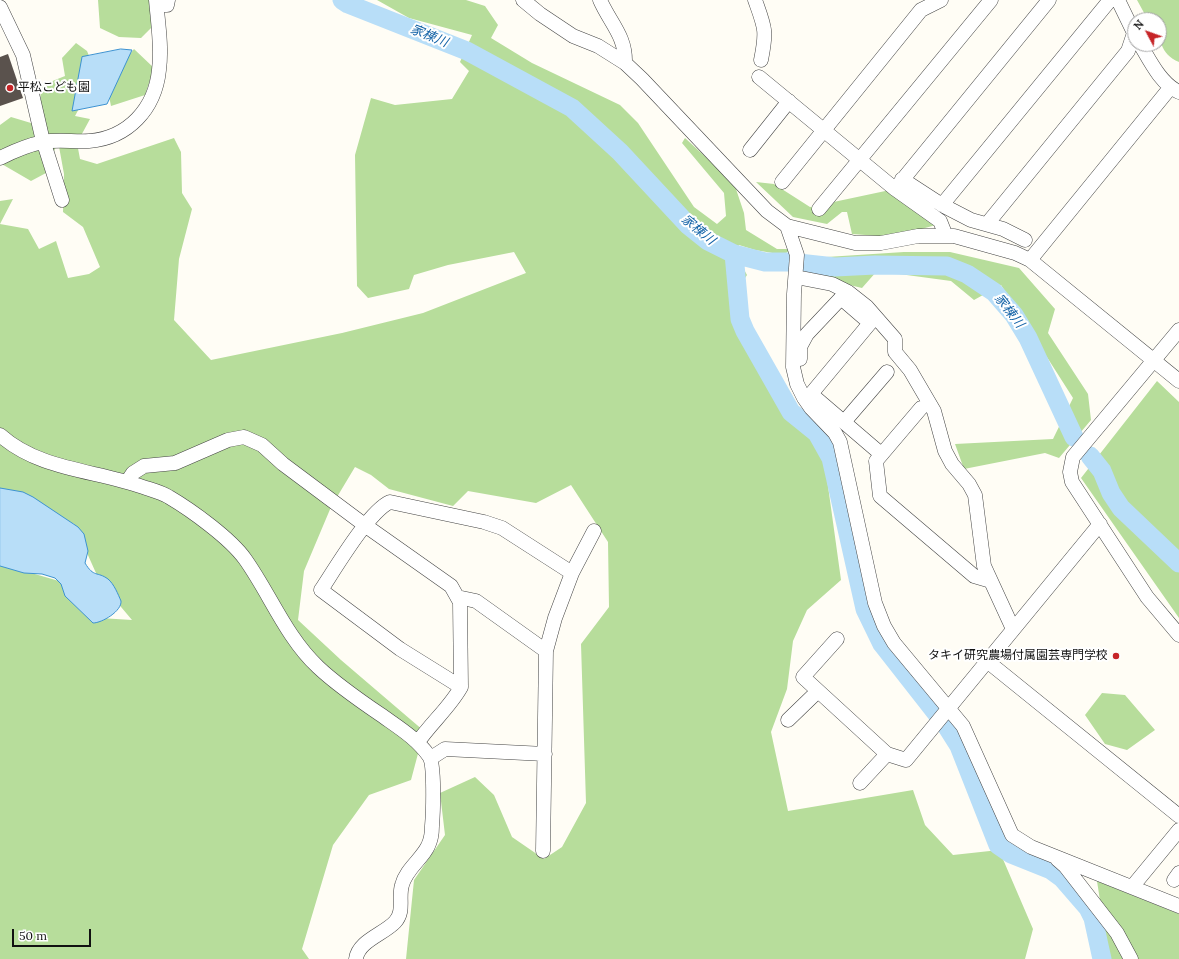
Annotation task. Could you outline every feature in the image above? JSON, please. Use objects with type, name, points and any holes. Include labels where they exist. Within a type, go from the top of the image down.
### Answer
[{"type":"street","points":[[523,0],[540,14],[573,36],[598,46],[625,63],[767,211],[786,226],[854,243],[880,243],[918,236],[954,236],[1015,253],[1030,260],[1179,381]]},
{"type":"street","points":[[600,0],[606,15],[616,28],[626,49],[625,63]]},
{"type":"street","points":[[755,0],[765,28],[761,60]]},
{"type":"street","points":[[782,182],[921,10],[942,0]]},
{"type":"street","points":[[819,209],[991,0]]},
{"type":"street","points":[[899,184],[1049,0]]},
{"type":"street","points":[[942,205],[1110,0]]},
{"type":"street","points":[[1118,0],[1127,18]]},
{"type":"street","points":[[0,158],[15,151],[44,142],[90,141],[112,136],[126,130],[138,120],[148,106],[156,88],[159,70],[161,2]]},
{"type":"street","points":[[0,7],[23,55],[44,142],[62,200]]},
{"type":"street","points":[[987,224],[1127,52]]},
{"type":"street","points":[[1030,260],[1175,90],[1152,64],[1145,52]]},
{"type":"street","points":[[759,76],[860,160],[899,184],[971,220],[1003,229],[1025,240]]},
{"type":"street","points":[[750,150],[789,101]]},
{"type":"street","points":[[899,184],[940,222],[946,236]]},
{"type":"street","points":[[786,226],[797,255],[797,273],[794,294],[793,367],[797,384],[811,408],[829,425],[840,442],[875,603],[884,626],[903,655],[963,726],[971,740],[1006,825],[1012,834],[1021,842],[1179,906]]},
{"type":"street","points":[[797,273],[832,284],[848,292],[867,307],[895,339],[895,352],[910,370],[934,411],[945,451],[952,464],[969,484],[975,495],[984,566],[1013,629]]},
{"type":"street","points":[[811,394],[870,323],[841,298],[806,334],[800,347],[801,372],[811,394],[881,454]]},
{"type":"street","points":[[1179,330],[1073,457],[1070,465],[1072,482],[1147,597],[1179,635]]},
{"type":"street","points":[[844,422],[887,372]]},
{"type":"street","points":[[921,408],[876,461],[880,496],[974,576],[991,581]]},
{"type":"street","points":[[0,435],[13,447],[43,462],[127,482],[167,495],[218,532],[245,558],[295,638],[317,667],[418,742],[431,758],[433,777],[432,826],[429,845],[405,877],[401,886],[401,915],[395,923],[368,942],[356,954],[356,959]]},
{"type":"street","points":[[127,482],[133,473],[144,466],[175,462],[228,440],[244,437],[262,445],[283,464],[366,526],[451,586],[460,602],[461,687],[454,699],[429,726],[418,742]]},
{"type":"street","points":[[461,687],[400,649],[321,590],[382,506],[390,502],[484,522],[502,528],[572,573]]},
{"type":"street","points":[[837,639],[803,677],[887,754],[906,760],[1100,524]]},
{"type":"street","points":[[543,851],[546,651],[555,618],[572,573],[594,531]]},
{"type":"street","points":[[457,597],[476,600],[546,651]]},
{"type":"street","points":[[987,661],[1179,816]]},
{"type":"street","points":[[788,720],[818,691]]},
{"type":"street","points":[[431,758],[445,750],[545,754]]},
{"type":"street","points":[[860,783],[887,754]]},
{"type":"street","points":[[1136,888],[1179,830]]},
{"type":"street","points":[[1054,856],[1065,866],[1117,933],[1131,959]]},
{"type":"green space","points":[[98,0],[151,0],[153,26],[141,38],[119,37],[100,28]]},
{"type":"green space","points":[[377,0],[466,0],[485,6],[498,25],[491,38],[532,63],[620,105],[638,123],[694,207],[717,224],[726,216],[724,193],[682,143],[685,138],[734,183],[744,213],[746,230],[777,249],[791,249],[784,255],[755,250],[739,245],[735,253],[747,275],[731,300],[743,332],[775,382],[823,450],[841,580],[807,610],[793,641],[787,689],[771,732],[788,811],[913,790],[925,825],[953,855],[999,850],[1033,929],[1025,959],[406,959],[414,880],[445,835],[440,793],[475,777],[494,795],[512,837],[544,859],[562,847],[586,803],[581,644],[609,607],[608,542],[571,485],[536,503],[468,491],[453,506],[389,489],[371,475],[355,467],[331,507],[304,571],[298,620],[341,660],[424,731],[411,780],[369,795],[333,845],[302,949],[309,959],[0,959],[0,564],[59,581],[100,618],[132,620],[100,582],[74,524],[0,491],[0,224],[28,229],[39,249],[56,241],[68,278],[89,274],[100,267],[83,227],[63,212],[64,174],[58,141],[46,173],[31,181],[0,163],[0,125],[11,117],[31,123],[41,104],[40,86],[65,76],[62,58],[76,43],[87,51],[97,75],[75,116],[90,119],[77,143],[80,159],[97,164],[174,138],[181,152],[182,193],[192,209],[179,259],[174,320],[211,360],[342,333],[423,313],[526,273],[514,252],[448,265],[414,275],[409,289],[368,298],[357,286],[355,155],[371,98],[395,105],[452,99],[469,71],[460,62],[472,35],[409,18]]},
{"type":"green space","points":[[1137,0],[1179,0],[1179,62],[1166,52],[1167,52],[1167,12],[1144,12]]},
{"type":"green space","points":[[134,49],[154,68],[145,95],[111,106],[108,91],[110,78]]},
{"type":"green space","points":[[756,182],[774,184],[810,207],[890,190],[936,225],[892,237],[852,234],[847,212],[842,212],[827,224],[793,217]]},
{"type":"green space","points":[[13,199],[0,224],[0,201]]},
{"type":"green space","points":[[904,252],[950,252],[1019,268],[1055,309],[1048,333],[1088,394],[1091,420],[1059,458],[1045,453],[964,469],[955,444],[1053,439],[1073,398],[1001,285],[974,300],[951,281],[877,271],[862,288],[808,275],[811,258]]},
{"type":"green space","points":[[1157,381],[1179,402],[1179,618],[1081,478]]},
{"type":"green space","points":[[1102,693],[1125,695],[1155,730],[1127,750],[1105,744],[1085,715]]},
{"type":"green space","points":[[1097,881],[1179,914],[1179,959],[1106,959],[1108,953]]},
{"type":"water","points":[[121,49],[132,50],[107,104],[72,111],[82,57]]},
{"type":"water","points":[[0,488],[23,492],[33,497],[78,527],[84,534],[88,551],[85,563],[93,573],[110,581],[120,598],[121,601],[118,609],[111,616],[93,623],[65,596],[61,584],[55,578],[42,574],[24,573],[0,566]]},
{"type":"building","points":[[8,54],[23,98],[0,106],[0,57]]},
{"type":"waterway","name":"家棟川","points":[[342,0],[348,4],[467,51],[572,108],[620,152],[688,225],[708,241],[734,254],[765,262],[789,262],[835,267],[875,265],[947,266],[967,274],[994,292],[1014,315],[1028,338],[1074,437]]},
{"type":"waterway","points":[[734,254],[740,319],[745,331],[791,412],[817,433],[831,458],[865,609],[882,644],[947,727],[959,746],[998,845],[1011,854],[1051,870],[1062,878],[1088,908],[1093,918],[1102,959]]},
{"type":"waterway","name":"家棟川","points":[[1090,456],[1102,471],[1111,493],[1121,508],[1179,563]]},
{"type":"place","name":"平松こども園","points":[[10,88]]},
{"type":"place","name":"タキイ研究農場付属園芸専門学校","points":[[1116,656]]}]
